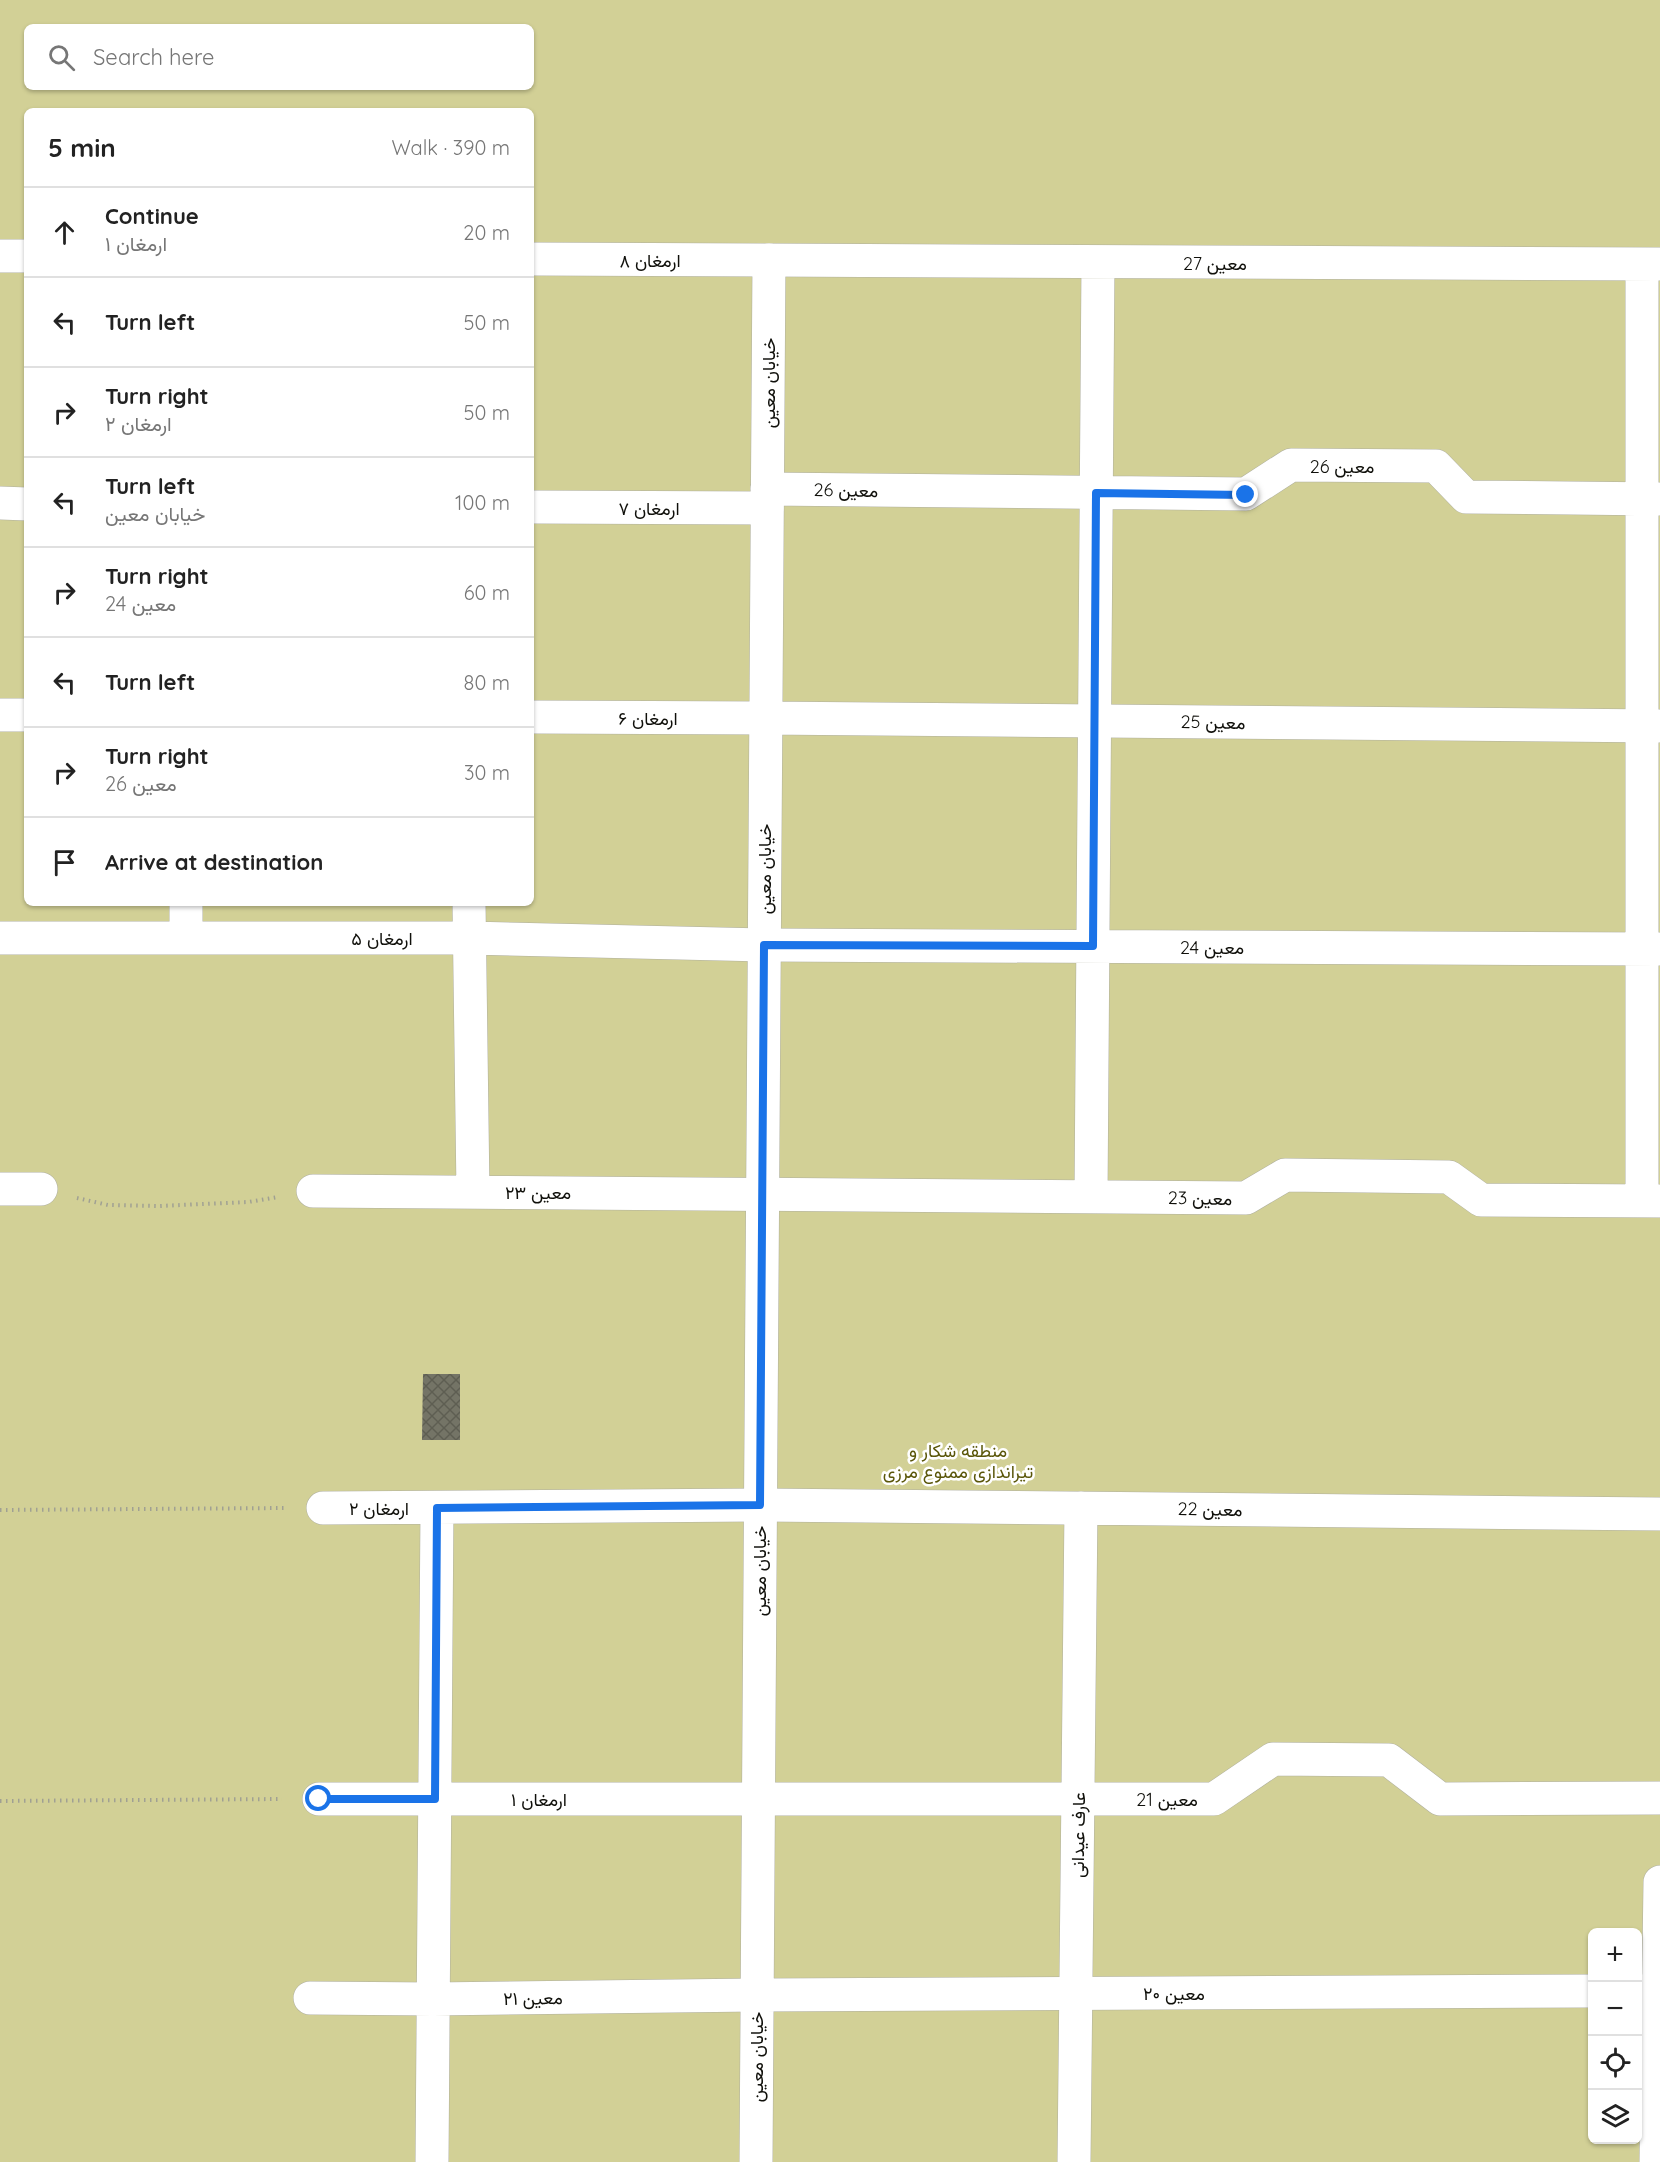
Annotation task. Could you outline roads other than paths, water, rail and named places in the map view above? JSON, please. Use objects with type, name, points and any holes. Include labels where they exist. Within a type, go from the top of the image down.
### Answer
[{"type":"street","points":[[0,256],[24,256]]},
{"type":"street","name":"ارمغان ۸","points":[[534,259],[769,260]]},
{"type":"street","name":"معین 27","points":[[769,260],[1651,264]]},
{"type":"street","name":"خیابان معین","points":[[756,2162],[769,260]]},
{"type":"street","points":[[1091,1197],[1098,262]]},
{"type":"street","points":[[1651,264],[1651,1201]]},
{"type":"street","name":"معین 26","points":[[767,499],[1096,493],[1246,495],[1291,465],[1436,466],[1466,497],[1651,499]]},
{"type":"street","name":"ارمغان ۷","points":[[534,507],[767,499]]},
{"type":"street","points":[[0,503],[24,504]]},
{"type":"street","points":[[0,715],[24,715]]},
{"type":"street","name":"ارمغان ۶","points":[[534,717],[765,718]]},
{"type":"street","name":"معین 25","points":[[765,718],[1651,726]]},
{"type":"street","points":[[186,906],[186,938]]},
{"type":"street","points":[[469,906],[473,1192]]},
{"type":"street","name":"ارمغان ۵","points":[[0,938],[469,938],[764,945]]},
{"type":"street","name":"معین 24","points":[[764,945],[1651,948]]},
{"type":"street","name":"معین 23","points":[[762,1194],[1246,1198],[1285,1175],[1449,1177],[1481,1200],[1651,1201]]},
{"type":"street","points":[[0,1189],[41,1189]]},
{"type":"street","name":"معین ۲۳","points":[[313,1191],[762,1194]]},
{"type":"street","name":"ارمغان ۲","points":[[323,1508],[760,1505]]},
{"type":"street","name":"معین 22","points":[[760,1505],[1660,1514]]},
{"type":"street","points":[[432,2162],[437,1508]]},
{"type":"street","name":"عارف عیدانی","points":[[1074,2162],[1082,1508]]},
{"type":"street","name":"معین 21","points":[[758,1798],[1214,1799],[1273,1759],[1389,1760],[1440,1799],[1660,1798]]},
{"type":"street","name":"ارمغان ۱","points":[[319,1799],[758,1798]]},
{"type":"street","points":[[1656,2162],[1652,1991],[1660,1882]]},
{"type":"street","name":"معین ۲۰","points":[[756,1995],[1588,1991]]},
{"type":"street","name":"معین ۲۱","points":[[310,1998],[433,1999],[756,1995]]},
{"type":"park label","name":"منطقه شکار و تیراندازی ممنوع مرزی","points":[[958,1460]]}]
